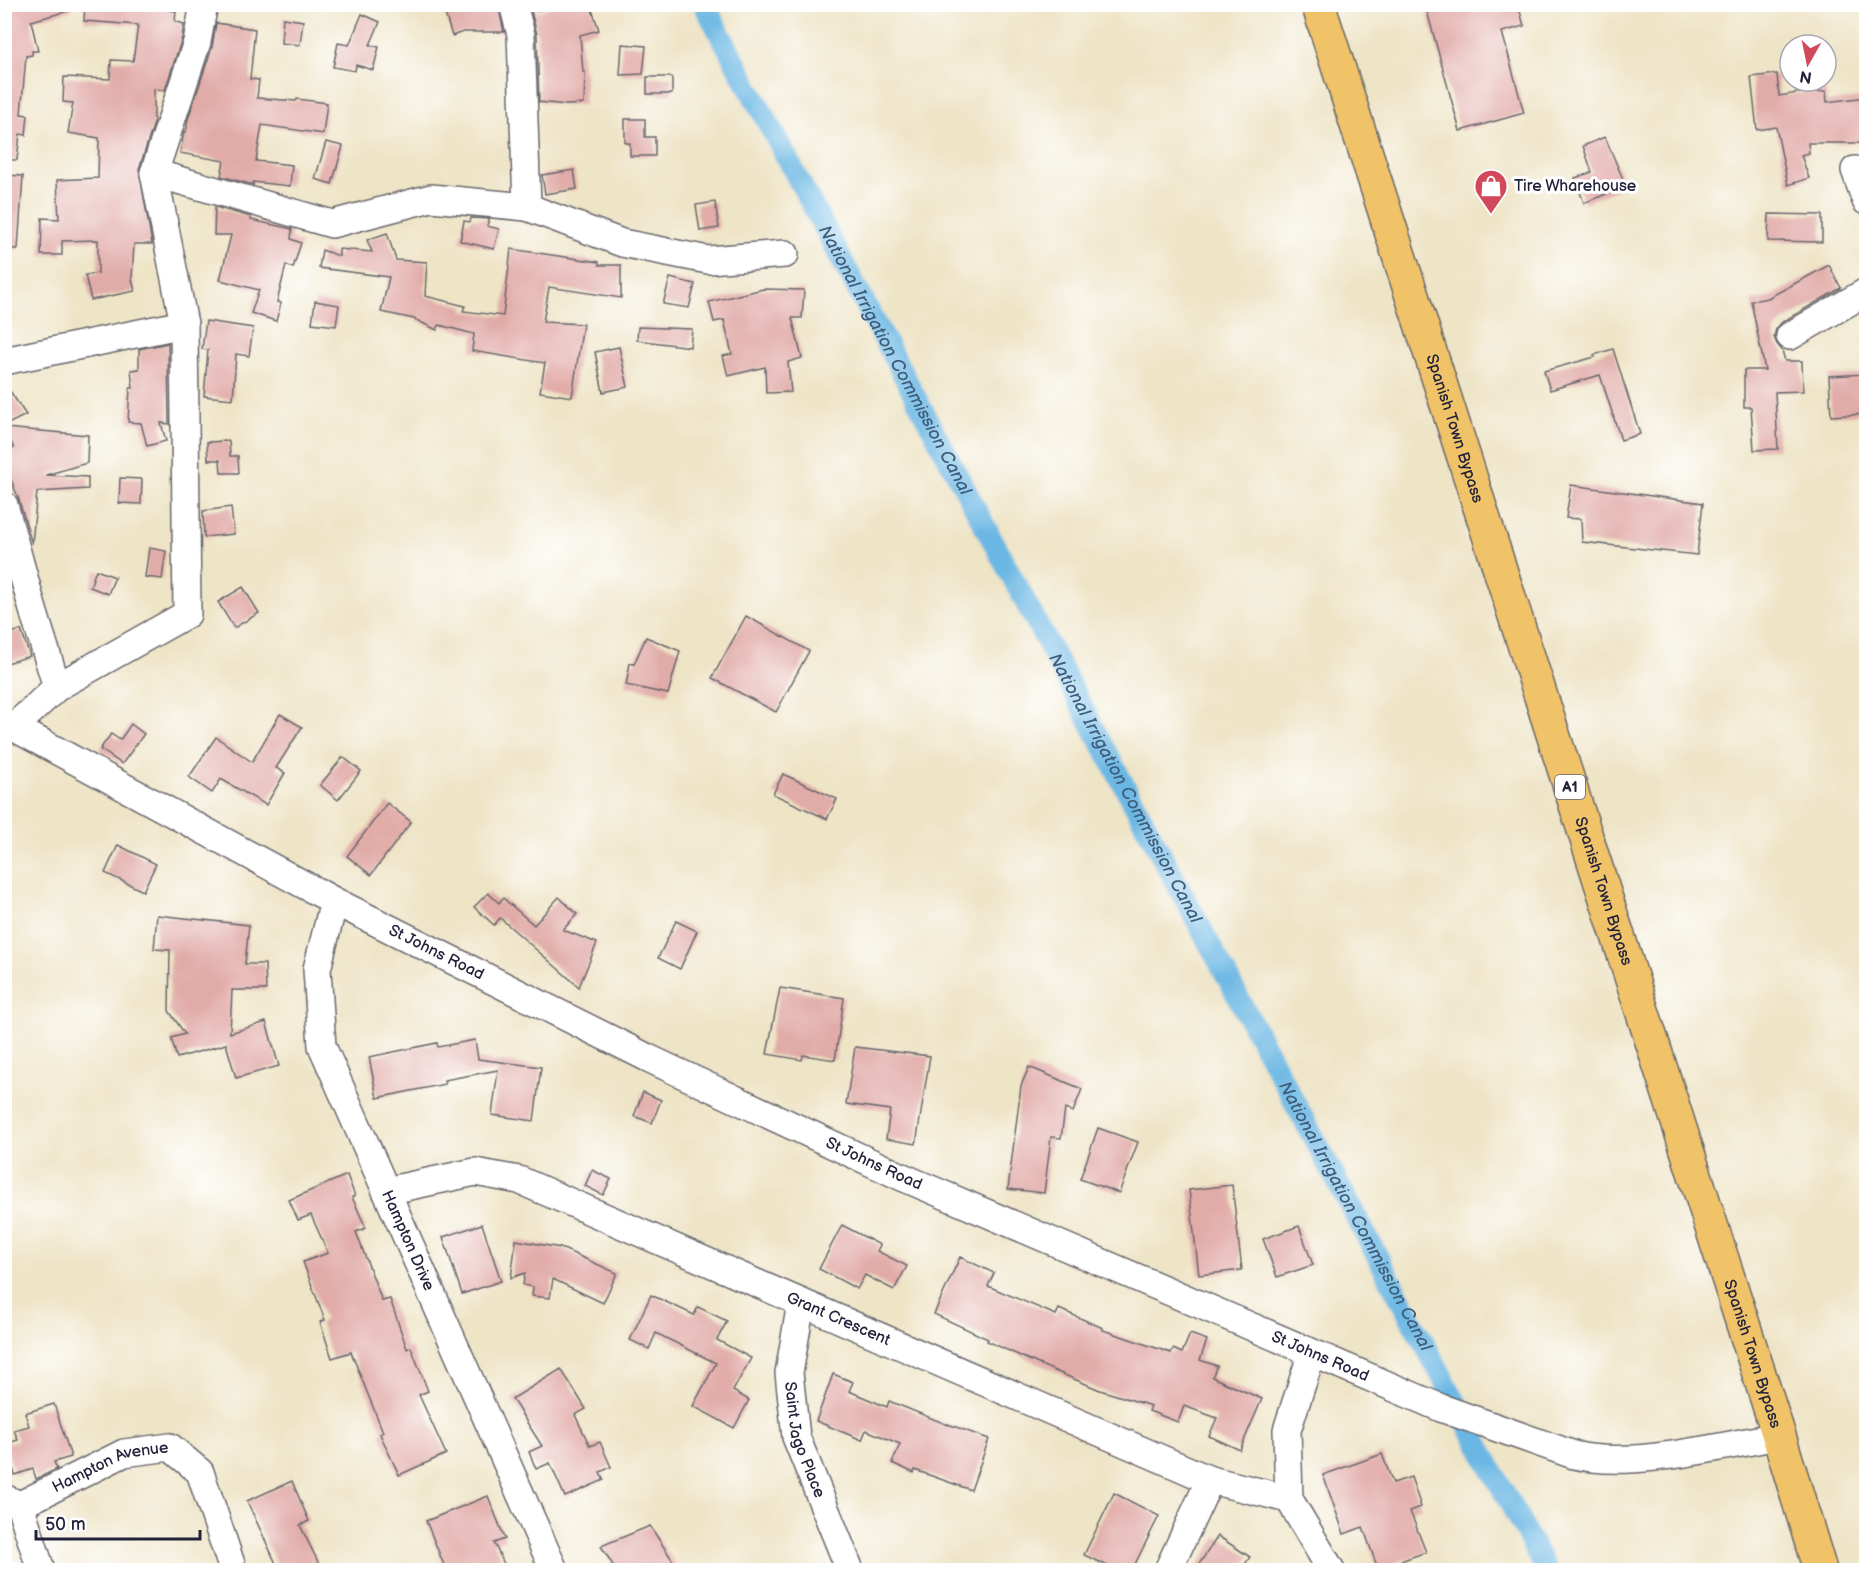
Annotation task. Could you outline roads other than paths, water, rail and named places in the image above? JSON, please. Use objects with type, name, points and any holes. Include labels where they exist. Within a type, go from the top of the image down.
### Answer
[{"type":"main road","name":"Spanish Town Bypass","points":[[1318,4],[1779,1436],[1820,1570]]},
{"type":"street","points":[[9,724],[57,687],[187,614],[184,324],[154,173],[196,42],[204,4]]},
{"type":"street","points":[[513,4],[521,35],[527,207]]},
{"type":"street","points":[[1855,170],[1866,201]]},
{"type":"street","points":[[154,173],[332,224],[431,198],[527,207],[622,243],[708,260],[785,254]]},
{"type":"street","points":[[1790,336],[1866,292]]},
{"type":"street","points":[[4,361],[184,324]]},
{"type":"street","points":[[4,505],[57,687]]},
{"type":"street","name":"St Johns Road","points":[[9,724],[334,901],[648,1058],[869,1162],[1441,1408],[1593,1460],[1676,1454],[1779,1436]]},
{"type":"street","name":"Hampton Drive","points":[[334,901],[317,969],[322,1046],[555,1570]]},
{"type":"street","name":"Grant Crescent","points":[[386,1191],[475,1172],[519,1180],[1209,1480],[1289,1499]]},
{"type":"street","name":"Saint Jago Place","points":[[801,1303],[789,1373],[796,1437],[850,1570]]},
{"type":"street","points":[[1312,1353],[1287,1430],[1289,1499],[1331,1570]]},
{"type":"street","name":"Hampton Avenue","points":[[12,1501],[124,1453],[170,1447],[200,1472],[233,1570]]},
{"type":"street","points":[[1168,1570],[1209,1480]]},
{"type":"street","points":[[12,1501],[41,1570]]},
{"type":"waterway","name":"National Irrigation Commission Canal","points":[[704,4],[1546,1570]]},
{"type":"place","name":"Tire Wharehouse","points":[[1491,215]]}]
